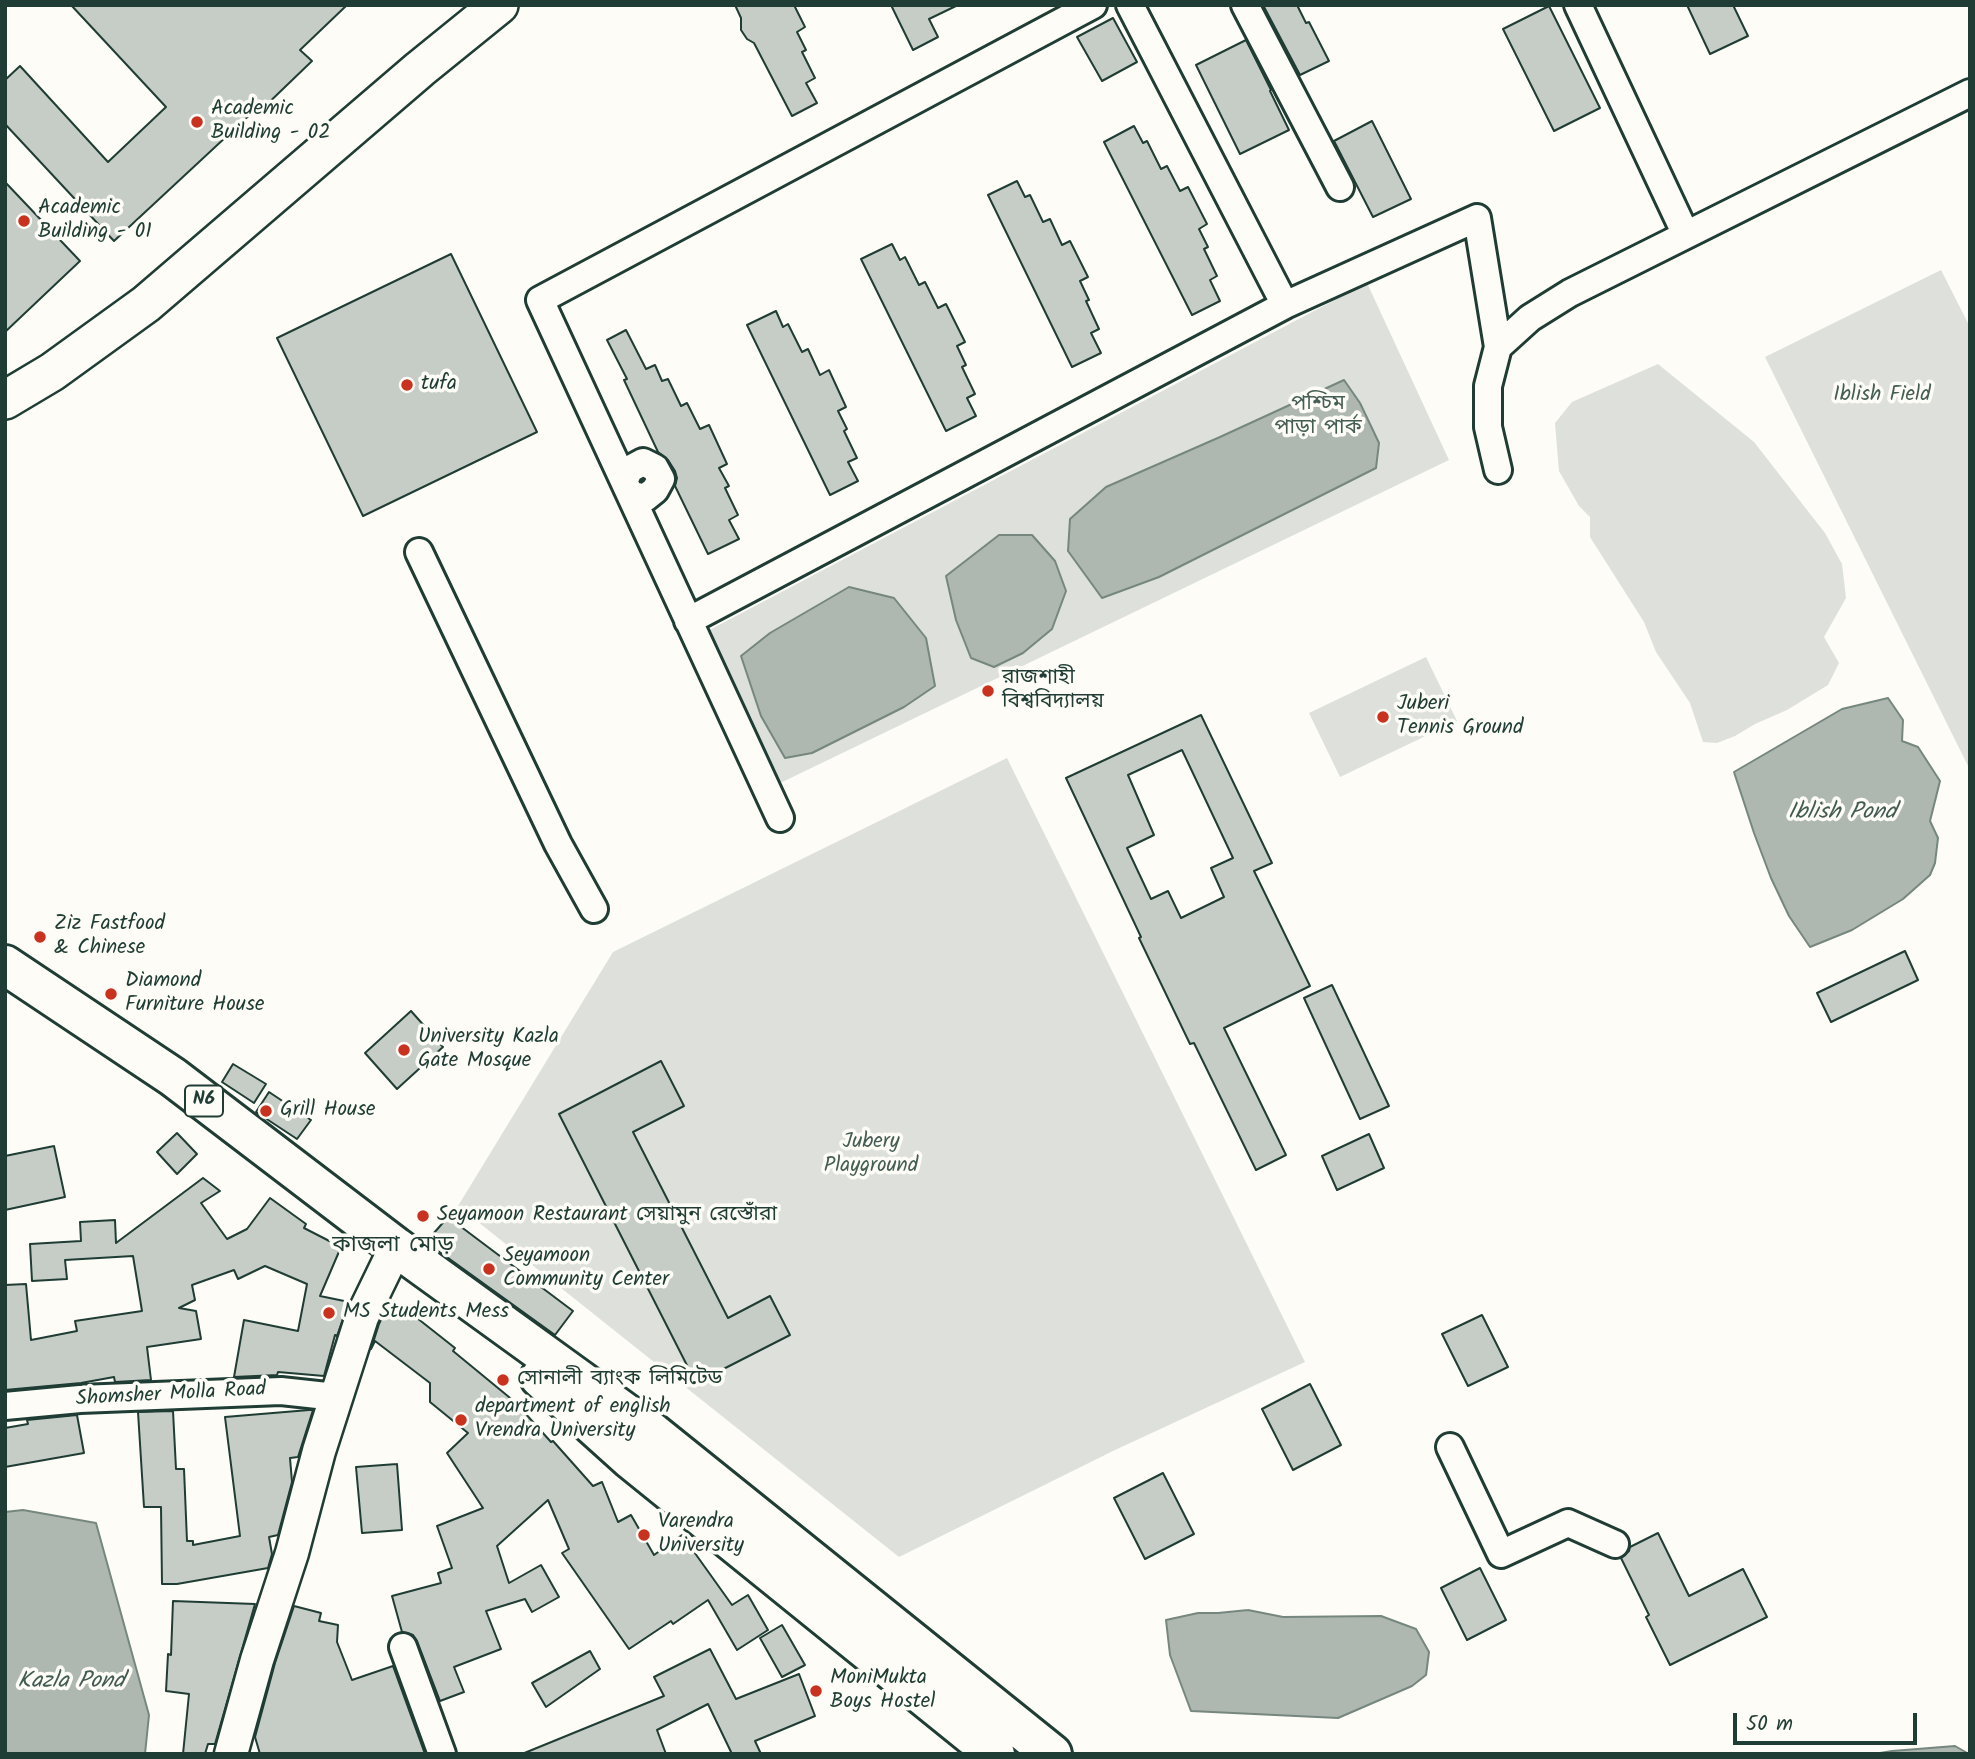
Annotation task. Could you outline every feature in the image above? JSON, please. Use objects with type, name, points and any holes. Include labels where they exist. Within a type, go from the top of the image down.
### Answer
[{"type":"highway","name":"N6","points":[[5,965],[173,1077],[396,1247],[653,1433],[1000,1747],[1052,1754]]},
{"type":"main road","points":[[5,371],[43,348],[131,284],[404,49],[459,5]]},
{"type":"main road","points":[[5,400],[52,372],[146,304],[420,69],[499,5]]},
{"type":"street","points":[[780,818],[540,300],[1093,5]]},
{"type":"street","points":[[1130,5],[1285,305]]},
{"type":"street","points":[[1245,5],[1340,187]]},
{"type":"street","points":[[1578,5],[1686,235]]},
{"type":"street","points":[[1498,347],[1530,318],[1570,293],[1970,93]]},
{"type":"street","points":[[688,621],[1285,305],[1477,218],[1498,347],[1488,386],[1488,427],[1498,470]]},
{"type":"street","points":[[419,552],[558,844],[594,909]]},
{"type":"street","points":[[231,1754],[362,1317],[396,1247]]},
{"type":"street","name":"Shomsher Molla Road","points":[[5,1406],[80,1399],[281,1391],[336,1397]]},
{"type":"street","points":[[1450,1447],[1501,1554],[1568,1523],[1615,1544]]},
{"type":"street","points":[[403,1647],[442,1754]]},
{"type":"green space","name":"Iblish Field","points":[[1941,270],[1970,327],[1970,770],[1765,357]]},
{"type":"green space","name":"পশ্চিম পাড়া পার্ক","points":[[1367,283],[1449,460],[772,787],[700,635]]},
{"type":"green space","points":[[1658,364],[1754,442],[1825,533],[1842,564],[1846,598],[1824,637],[1839,663],[1828,685],[1787,710],[1717,743],[1703,742],[1690,703],[1656,652],[1644,622],[1590,537],[1590,517],[1579,506],[1559,471],[1555,423],[1572,402]]},
{"type":"green space","name":"Juberi Tennis Ground","points":[[1426,657],[1457,721],[1340,777],[1309,713]]},
{"type":"green space","name":"Jubery Playground","points":[[1007,758],[1305,1362],[1115,1450],[899,1557],[458,1206],[613,952]]},
{"type":"water","points":[[1344,380],[1360,403],[1379,443],[1376,468],[1159,577],[1102,598],[1068,551],[1070,519],[1106,487]]},
{"type":"water","points":[[999,535],[1032,535],[1055,561],[1066,591],[1052,629],[1023,653],[994,667],[971,658],[956,620],[946,576]]},
{"type":"water","points":[[849,587],[894,598],[926,638],[935,686],[904,707],[812,753],[785,758],[761,716],[741,656],[770,633]]},
{"type":"water","name":"Iblish Pond","points":[[1888,698],[1903,720],[1902,741],[1918,747],[1940,781],[1930,821],[1938,838],[1935,863],[1930,875],[1903,899],[1852,930],[1810,947],[1789,916],[1771,878],[1734,772],[1842,709]]},
{"type":"water","name":"Kazla Pond","points":[[23,1510],[96,1523],[149,1715],[145,1754],[5,1754],[5,1512]]},
{"type":"water","points":[[1248,1610],[1283,1617],[1381,1616],[1416,1629],[1429,1652],[1426,1675],[1412,1686],[1338,1718],[1191,1711],[1170,1655],[1166,1620],[1198,1613]]},
{"type":"water","points":[[1955,1746],[1969,1754],[1874,1754],[1892,1751]]},
{"type":"building","name":"Academic Building - 02","points":[[71,5],[347,5],[300,50],[312,61],[259,112],[256,109],[114,241],[5,124],[5,80],[20,66],[108,162],[166,107]]},
{"type":"building","points":[[735,5],[794,5],[805,27],[797,32],[806,50],[802,52],[815,78],[806,83],[817,103],[792,116],[754,43],[747,39],[741,30],[741,18]]},
{"type":"building","points":[[891,5],[958,5],[929,19],[938,37],[913,50]]},
{"type":"building","points":[[1263,5],[1297,5],[1329,61],[1300,75]]},
{"type":"building","points":[[1687,5],[1733,5],[1748,36],[1710,54]]},
{"type":"building","points":[[1549,6],[1600,108],[1554,131],[1503,29]]},
{"type":"building","points":[[1113,18],[1137,62],[1102,81],[1077,37]]},
{"type":"building","points":[[1246,40],[1289,130],[1240,154],[1196,65]]},
{"type":"building","points":[[1372,121],[1411,199],[1373,217],[1334,141]]},
{"type":"building","points":[[1134,126],[1143,143],[1147,141],[1161,169],[1167,166],[1180,191],[1188,187],[1207,224],[1199,229],[1208,247],[1204,249],[1217,276],[1210,280],[1220,301],[1192,315],[1104,142]]},
{"type":"building","points":[[1017,181],[1025,197],[1030,195],[1043,222],[1050,219],[1062,245],[1070,241],[1088,277],[1080,281],[1099,329],[1091,333],[1101,353],[1072,367],[988,195]]},
{"type":"building","name":"Academic Building - 01","points":[[5,182],[80,261],[5,332]]},
{"type":"building","points":[[892,244],[900,260],[905,257],[919,285],[925,282],[938,308],[946,304],[965,342],[957,346],[966,365],[962,367],[975,394],[967,398],[976,416],[946,431],[861,259]]},
{"type":"building","name":"tufa","points":[[451,254],[537,432],[363,516],[277,338]]},
{"type":"building","points":[[776,311],[783,327],[788,324],[802,352],[808,349],[820,375],[829,370],[846,407],[838,411],[857,458],[848,462],[858,481],[830,495],[747,325]]},
{"type":"building","points":[[626,330],[646,369],[655,365],[662,381],[668,379],[681,406],[687,403],[700,429],[709,425],[727,464],[719,468],[729,486],[725,488],[738,515],[729,520],[739,539],[708,554],[675,486],[675,471],[668,460],[658,452],[607,340]]},
{"type":"building","points":[[1201,715],[1272,863],[1254,871],[1310,986],[1224,1028],[1286,1155],[1256,1170],[1194,1043],[1190,1044],[1066,778]],"holes":[[[1182,750],[1233,858],[1211,868],[1224,897],[1181,918],[1168,891],[1151,899],[1127,848],[1154,835],[1128,775]]]},
{"type":"building","points":[[1905,951],[1918,980],[1831,1022],[1817,993]]},
{"type":"building","points":[[1332,985],[1389,1106],[1360,1119],[1304,998]]},
{"type":"building","name":"University Kazla Gate Mosque","points":[[411,1011],[443,1047],[397,1089],[365,1053]]},
{"type":"building","points":[[661,1061],[684,1106],[633,1132],[728,1318],[770,1296],[790,1335],[696,1383],[559,1114]]},
{"type":"building","points":[[233,1064],[266,1084],[254,1103],[222,1082]]},
{"type":"building","points":[[269,1092],[311,1120],[297,1139],[256,1112]]},
{"type":"building","points":[[177,1133],[197,1154],[177,1174],[157,1152]]},
{"type":"building","points":[[1369,1134],[1384,1168],[1337,1190],[1322,1156]]},
{"type":"building","points":[[54,1146],[65,1197],[5,1210],[5,1156]]},
{"type":"building","points":[[203,1178],[220,1191],[201,1203],[227,1239],[247,1229],[270,1198],[306,1224],[304,1228],[341,1247],[320,1296],[349,1302],[337,1336],[335,1335],[324,1376],[278,1372],[277,1375],[234,1377],[244,1320],[298,1331],[307,1284],[265,1266],[238,1279],[234,1270],[192,1285],[195,1300],[179,1308],[196,1311],[201,1339],[147,1347],[151,1380],[115,1382],[114,1377],[5,1390],[5,1285],[26,1284],[31,1340],[77,1331],[75,1321],[142,1311],[133,1256],[65,1260],[67,1279],[32,1281],[30,1244],[81,1241],[80,1222],[115,1220],[116,1243]]},
{"type":"building","points":[[448,1217],[573,1311],[555,1335],[426,1242]]},
{"type":"building","points":[[390,1300],[418,1317],[455,1348],[453,1351],[515,1402],[593,1486],[602,1482],[618,1522],[631,1515],[654,1555],[682,1535],[732,1605],[748,1595],[768,1630],[737,1650],[708,1600],[629,1649],[562,1553],[569,1549],[548,1500],[497,1546],[509,1583],[541,1565],[559,1597],[532,1612],[525,1599],[486,1611],[501,1649],[454,1667],[464,1692],[440,1701],[417,1641],[413,1635],[402,1632],[392,1596],[441,1583],[438,1573],[452,1568],[437,1526],[483,1508],[447,1453],[468,1433],[430,1402],[430,1383],[375,1341],[371,1349]]},
{"type":"building","points":[[1482,1315],[1508,1367],[1468,1386],[1442,1334]]},
{"type":"building","points":[[1310,1384],[1341,1445],[1293,1470],[1262,1409]]},
{"type":"building","points":[[313,1410],[298,1457],[290,1458],[292,1482],[278,1535],[269,1537],[272,1554],[268,1568],[177,1584],[162,1584],[161,1507],[144,1507],[138,1412],[173,1411],[176,1469],[184,1469],[187,1541],[193,1541],[193,1545],[240,1536],[225,1417]]},
{"type":"building","points":[[77,1415],[84,1453],[5,1467],[5,1428],[28,1424],[27,1420]]},
{"type":"building","points":[[397,1464],[402,1530],[362,1533],[356,1467]]},
{"type":"building","points":[[1163,1473],[1194,1534],[1145,1559],[1114,1498]]},
{"type":"building","points":[[1658,1533],[1689,1596],[1743,1569],[1767,1617],[1670,1665],[1621,1558],[1630,1547]]},
{"type":"building","points":[[1480,1568],[1506,1620],[1467,1640],[1441,1588]]},
{"type":"building","points":[[173,1601],[255,1604],[215,1744],[208,1744],[205,1754],[183,1754],[189,1694],[166,1691],[168,1654],[171,1655]]},
{"type":"building","points":[[294,1606],[321,1613],[319,1621],[338,1625],[337,1642],[352,1680],[393,1666],[425,1754],[260,1754],[255,1737]]},
{"type":"building","points":[[782,1625],[805,1665],[782,1677],[760,1638]]},
{"type":"building","points":[[710,1649],[736,1699],[799,1674],[815,1716],[755,1741],[761,1754],[732,1754],[708,1704],[657,1730],[666,1754],[522,1754],[664,1696],[654,1677]]},
{"type":"building","points":[[590,1651],[600,1669],[546,1707],[532,1683]]},
{"type":"place","name":"Academic Building - 02","points":[[197,122]]},
{"type":"place","name":"Academic Building - 01","points":[[24,221]]},
{"type":"place","name":"tufa","points":[[407,385]]},
{"type":"place","name":"রাজশাহী বিশ্ববিদ্যালয়","points":[[988,691]]},
{"type":"place","name":"Juberi Tennis Ground","points":[[1383,717]]},
{"type":"place","name":"Ziz Fastfood & Chinese","points":[[40,937]]},
{"type":"place","name":"Diamond Furniture House","points":[[111,994]]},
{"type":"place","name":"University Kazla Gate Mosque","points":[[404,1050]]},
{"type":"place","name":"Grill House","points":[[266,1111]]},
{"type":"place","name":"Seyamoon Restaurant সেয়ামুন রেস্তোঁরা","points":[[423,1216]]},
{"type":"place","name":"Seyamoon Community Center","points":[[489,1269]]},
{"type":"place","name":"MS Students Mess","points":[[329,1313]]},
{"type":"place","name":"সোনালী ব্যাংক লিমিটেড","points":[[503,1380]]},
{"type":"place","name":"department of english Vrendra University","points":[[461,1420]]},
{"type":"place","name":"Varendra University","points":[[644,1535]]},
{"type":"place","name":"MoniMukta Boys Hostel","points":[[816,1691]]},
{"type":"district","name":"কাজলা মোড়","points":[[393,1247]]}]
